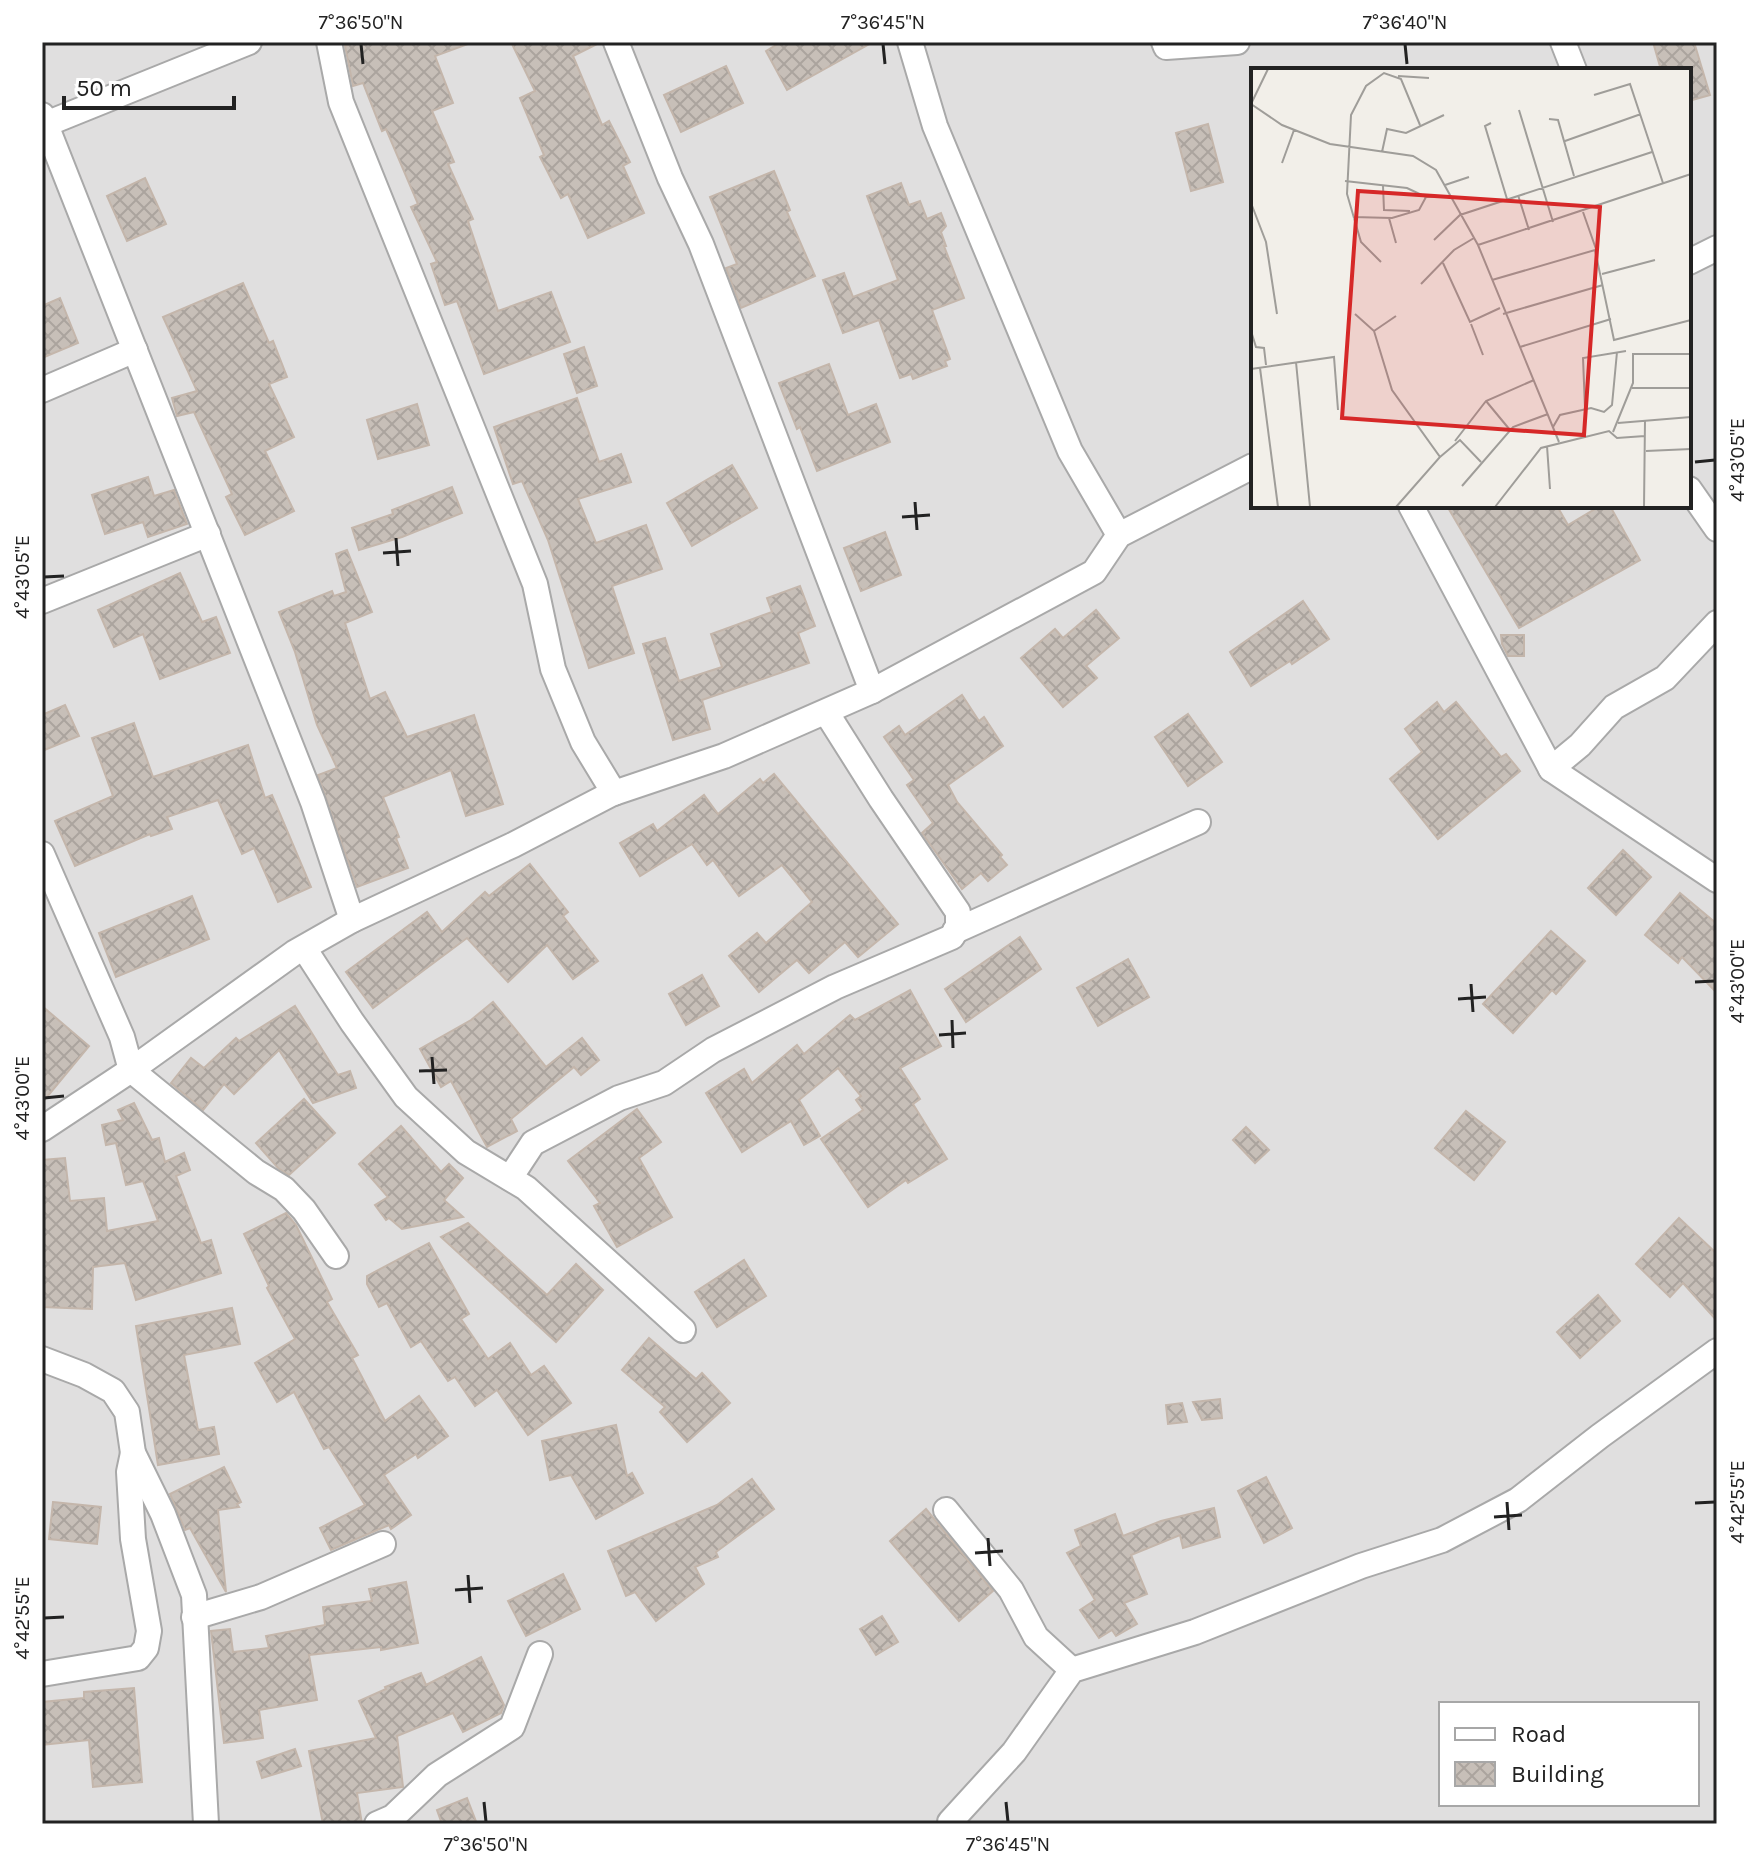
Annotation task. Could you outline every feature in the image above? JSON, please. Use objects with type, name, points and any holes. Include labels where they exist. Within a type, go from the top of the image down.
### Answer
[{"type":"street","points":[[249,42],[44,120],[313,802],[352,920]]},
{"type":"street","points":[[329,42],[341,102],[535,584],[553,669],[583,742],[614,793]]},
{"type":"street","points":[[616,42],[670,178],[701,244],[872,691]]},
{"type":"street","points":[[910,42],[935,126],[1070,451],[1119,535]]},
{"type":"street","points":[[1164,42],[1166,47],[1237,42]]},
{"type":"street","points":[[1563,42],[1573,68]]},
{"type":"street","points":[[1691,240],[1717,246]]},
{"type":"street","points":[[1691,261],[1717,246]]},
{"type":"street","points":[[42,390],[135,350]]},
{"type":"street","points":[[42,1129],[304,948],[352,920],[513,845],[614,793],[724,756],[872,691],[1094,572],[1119,535],[1251,467]]},
{"type":"street","points":[[1691,492],[1717,529]]},
{"type":"street","points":[[1412,508],[1551,769],[1717,880]]},
{"type":"street","points":[[42,601],[208,534]]},
{"type":"street","points":[[1551,769],[1580,745],[1614,707],[1665,678],[1717,623]]},
{"type":"street","points":[[510,1178],[533,1143],[619,1098],[664,1083],[713,1050],[835,987],[952,937],[958,912],[826,712]]},
{"type":"street","points":[[955,931],[1198,822]]},
{"type":"street","points":[[42,854],[122,1037],[131,1070],[256,1172],[284,1189],[304,1210],[336,1256]]},
{"type":"street","points":[[304,948],[406,1097],[466,1152],[526,1188],[683,1330]]},
{"type":"street","points":[[950,1822],[1014,1752],[1072,1670],[1195,1632],[1361,1566],[1442,1540],[1518,1500],[1717,1351]]},
{"type":"street","points":[[42,1359],[84,1375],[113,1391],[127,1412],[133,1453],[163,1514],[194,1595],[206,1824]]},
{"type":"street","points":[[42,1674],[138,1658],[146,1648],[149,1631],[133,1539],[129,1472],[133,1453]]},
{"type":"street","points":[[946,1510],[1011,1590],[1036,1637],[1072,1670]]},
{"type":"street","points":[[194,1617],[261,1597],[383,1544]]},
{"type":"street","points":[[377,1824],[393,1817],[437,1775],[512,1727],[540,1654]]},
{"type":"shaded area","points":[[42,42],[1717,42],[1717,1824],[42,1824]]},
{"type":"building","points":[[356,42],[467,42],[435,56],[453,103],[432,111],[454,162],[448,164],[473,219],[468,221],[498,311],[551,292],[570,342],[484,374],[457,301],[445,305],[431,264],[437,262],[411,207],[418,204],[386,129],[382,131],[363,83],[353,86],[345,46]]},
{"type":"building","points":[[511,42],[601,42],[573,56],[602,125],[609,121],[630,162],[623,166],[644,213],[588,238],[568,194],[561,198],[540,157],[544,155],[520,98],[535,91]]},
{"type":"building","points":[[781,42],[873,42],[787,90],[766,51]]},
{"type":"building","points":[[1653,42],[1694,42],[1710,95],[1691,100],[1691,68],[1660,68]]},
{"type":"building","points":[[726,66],[743,103],[681,132],[664,95]]},
{"type":"building","points":[[1208,124],[1223,182],[1191,191],[1176,133]]},
{"type":"building","points":[[774,171],[790,210],[787,212],[815,276],[741,308],[726,268],[737,264],[710,197]]},
{"type":"building","points":[[145,178],[166,224],[127,241],[107,196]]},
{"type":"building","points":[[901,183],[909,205],[920,201],[927,219],[941,213],[946,226],[941,232],[944,246],[964,298],[932,310],[950,359],[945,361],[947,366],[913,379],[911,374],[900,378],[879,320],[843,333],[823,280],[844,273],[853,297],[898,280],[867,196]]},
{"type":"building","points":[[243,283],[269,343],[273,341],[287,377],[269,384],[294,437],[265,451],[294,511],[245,535],[226,497],[232,494],[194,412],[177,416],[172,398],[197,391],[163,317]]},
{"type":"building","points":[[60,298],[78,343],[42,358],[42,306]]},
{"type":"building","points":[[584,347],[597,386],[577,393],[564,354]]},
{"type":"building","points":[[829,364],[848,415],[876,404],[890,442],[817,471],[779,383]]},
{"type":"building","points":[[577,398],[599,462],[621,454],[631,482],[578,499],[596,543],[646,525],[662,569],[612,586],[634,653],[589,668],[548,540],[522,481],[513,484],[494,427]]},
{"type":"building","points":[[417,404],[429,445],[378,459],[367,420]]},
{"type":"building","points":[[732,465],[757,508],[692,546],[667,503]]},
{"type":"building","points":[[148,477],[154,496],[174,490],[187,524],[148,537],[143,522],[105,534],[92,495]]},
{"type":"building","points":[[452,487],[462,513],[359,550],[352,528],[393,514],[392,510]]},
{"type":"building","points":[[1448,508],[1558,508],[1568,525],[1597,508],[1611,508],[1640,560],[1519,628]]},
{"type":"building","points":[[885,532],[901,575],[861,591],[844,548]]},
{"type":"building","points":[[347,550],[372,612],[345,623],[370,699],[385,692],[407,737],[474,715],[503,804],[466,816],[451,770],[383,797],[408,868],[357,887],[318,775],[337,768],[317,725],[295,652],[279,612],[332,591],[334,596],[346,592],[336,554]]},
{"type":"building","points":[[180,573],[202,622],[216,617],[230,653],[160,679],[143,634],[114,647],[98,610]]},
{"type":"building","points":[[800,586],[815,626],[798,633],[809,663],[702,700],[710,729],[673,740],[643,644],[665,638],[679,681],[722,667],[711,634],[772,612],[767,598]]},
{"type":"building","points":[[1303,601],[1329,639],[1251,686],[1230,652]]},
{"type":"building","points":[[1096,610],[1119,638],[1086,666],[1097,678],[1063,707],[1021,658],[1055,629],[1063,638]]},
{"type":"building","points":[[1501,635],[1524,635],[1524,656],[1508,656]]},
{"type":"building","points":[[962,695],[979,721],[984,717],[1003,746],[948,785],[957,802],[1007,865],[988,881],[981,873],[962,889],[922,833],[933,823],[907,785],[914,780],[884,737],[899,726],[905,735]]},
{"type":"building","points":[[1437,702],[1444,712],[1456,702],[1501,757],[1506,754],[1520,771],[1438,839],[1390,779],[1422,752],[1405,729]]},
{"type":"building","points":[[65,705],[79,736],[42,751],[42,715]]},
{"type":"building","points":[[1188,714],[1222,762],[1188,786],[1155,737]]},
{"type":"building","points":[[134,723],[153,777],[248,745],[265,798],[272,795],[311,887],[278,902],[254,848],[242,854],[218,800],[167,817],[172,829],[150,834],[75,866],[55,821],[113,796],[92,738]]},
{"type":"building","points":[[774,774],[898,924],[858,957],[845,942],[809,973],[797,960],[759,992],[729,956],[757,933],[766,943],[812,902],[782,865],[739,896],[713,860],[707,865],[692,844],[640,876],[620,843],[653,824],[657,831],[704,795],[718,814],[760,779],[763,783]]},
{"type":"building","points":[[1623,850],[1651,877],[1616,915],[1588,888]]},
{"type":"building","points":[[530,864],[568,912],[563,916],[598,961],[573,979],[547,945],[508,982],[467,938],[373,1008],[346,972],[427,912],[442,932],[485,892],[489,896]]},
{"type":"building","points":[[1680,893],[1717,924],[1717,993],[1682,957],[1678,963],[1645,935]]},
{"type":"building","points":[[192,896],[209,939],[116,977],[99,933]]},
{"type":"building","points":[[1551,931],[1585,961],[1556,994],[1552,990],[1513,1033],[1483,1004]]},
{"type":"building","points":[[1020,937],[1041,969],[966,1022],[945,989]]},
{"type":"building","points":[[1128,959],[1149,997],[1098,1026],[1077,988]]},
{"type":"building","points":[[702,975],[719,1006],[686,1025],[669,994]]},
{"type":"building","points":[[910,990],[941,1046],[900,1068],[920,1099],[913,1104],[947,1159],[908,1183],[906,1180],[868,1207],[821,1139],[863,1110],[856,1100],[861,1096],[838,1068],[799,1100],[820,1136],[804,1145],[791,1121],[742,1152],[706,1093],[744,1069],[752,1083],[797,1045],[804,1054],[850,1015],[855,1020]]},
{"type":"building","points":[[493,1002],[546,1067],[582,1038],[599,1060],[581,1075],[574,1067],[511,1119],[517,1131],[487,1147],[451,1081],[441,1087],[420,1049],[471,1020]]},
{"type":"building","points":[[42,1006],[89,1046],[42,1103]]},
{"type":"building","points":[[295,1006],[338,1075],[350,1071],[356,1088],[313,1103],[279,1050],[234,1094],[224,1084],[203,1110],[171,1083],[191,1058],[204,1068],[236,1038],[239,1041]]},
{"type":"building","points":[[304,1099],[335,1133],[289,1175],[278,1168],[256,1143]]},
{"type":"building","points":[[134,1103],[152,1140],[159,1138],[165,1162],[184,1153],[190,1170],[176,1176],[201,1243],[211,1240],[221,1273],[136,1300],[125,1263],[93,1267],[92,1309],[42,1307],[42,1160],[65,1158],[70,1201],[104,1198],[107,1231],[158,1221],[143,1181],[126,1185],[116,1143],[106,1145],[102,1125],[123,1120],[118,1110]]},
{"type":"building","points":[[637,1109],[661,1142],[639,1158],[672,1217],[617,1247],[594,1206],[600,1203],[568,1161]]},
{"type":"building","points":[[1466,1111],[1505,1142],[1474,1180],[1435,1148]]},
{"type":"building","points":[[401,1126],[441,1172],[449,1164],[463,1178],[444,1200],[463,1217],[402,1229],[389,1218],[386,1220],[375,1205],[388,1197],[359,1164]]},
{"type":"building","points":[[1246,1127],[1269,1150],[1255,1163],[1233,1140]]},
{"type":"building","points":[[286,1213],[296,1225],[332,1299],[327,1302],[358,1355],[352,1358],[385,1421],[419,1396],[448,1436],[418,1458],[416,1454],[384,1475],[411,1515],[391,1529],[389,1525],[331,1550],[320,1528],[365,1505],[329,1447],[324,1449],[294,1392],[277,1402],[255,1363],[295,1339],[267,1288],[269,1286],[244,1234]]},
{"type":"building","points":[[1679,1218],[1717,1254],[1717,1321],[1683,1283],[1670,1297],[1636,1264]]},
{"type":"building","points":[[468,1223],[547,1295],[576,1264],[603,1290],[556,1342],[441,1237]]},
{"type":"building","points":[[429,1243],[469,1314],[461,1319],[488,1359],[510,1343],[531,1375],[544,1366],[571,1403],[528,1435],[497,1390],[475,1406],[455,1377],[448,1381],[421,1341],[411,1347],[387,1303],[379,1307],[367,1284],[367,1276]]},
{"type":"building","points":[[744,1260],[766,1296],[717,1327],[695,1292]]},
{"type":"building","points":[[1598,1295],[1620,1321],[1580,1358],[1557,1332]]},
{"type":"building","points":[[232,1308],[240,1344],[184,1355],[198,1430],[214,1427],[219,1454],[158,1465],[136,1326]]},
{"type":"building","points":[[649,1338],[696,1379],[702,1373],[730,1403],[687,1442],[660,1412],[665,1407],[622,1370]]},
{"type":"building","points":[[1220,1399],[1222,1418],[1202,1420],[1193,1402]]},
{"type":"building","points":[[1182,1403],[1187,1422],[1168,1424],[1166,1405]]},
{"type":"building","points":[[616,1425],[627,1476],[632,1473],[643,1493],[596,1519],[571,1475],[550,1480],[542,1441]]},
{"type":"building","points":[[224,1467],[241,1502],[237,1504],[239,1507],[218,1510],[226,1592],[190,1528],[185,1530],[170,1494]]},
{"type":"building","points":[[1266,1477],[1292,1528],[1264,1543],[1238,1491]]},
{"type":"building","points":[[752,1479],[774,1509],[716,1552],[718,1557],[695,1567],[704,1584],[656,1621],[635,1592],[626,1596],[608,1551],[717,1505]]},
{"type":"building","points":[[53,1502],[101,1507],[97,1544],[49,1539]]},
{"type":"building","points":[[1214,1508],[1220,1537],[1183,1548],[1180,1535],[1131,1555],[1147,1594],[1124,1603],[1137,1624],[1116,1636],[1112,1630],[1099,1638],[1080,1610],[1095,1600],[1067,1553],[1081,1546],[1075,1530],[1115,1514],[1123,1536],[1161,1521]]},
{"type":"building","points":[[926,1509],[993,1591],[959,1621],[890,1541]]},
{"type":"building","points":[[563,1574],[580,1609],[526,1636],[508,1601]]},
{"type":"building","points":[[406,1582],[418,1643],[381,1650],[381,1647],[309,1655],[317,1700],[259,1710],[263,1738],[224,1743],[211,1631],[230,1629],[233,1652],[269,1648],[266,1636],[325,1625],[323,1607],[372,1601],[369,1589]]},
{"type":"building","points":[[882,1616],[898,1642],[876,1655],[860,1629]]},
{"type":"building","points":[[481,1657],[504,1705],[501,1713],[463,1732],[453,1713],[397,1736],[403,1787],[357,1793],[362,1824],[323,1824],[309,1751],[376,1738],[359,1701],[421,1673],[426,1685]]},
{"type":"building","points":[[134,1688],[142,1782],[93,1787],[89,1740],[42,1745],[42,1702],[84,1698],[84,1692]]},
{"type":"building","points":[[295,1749],[301,1766],[262,1778],[257,1762]]},
{"type":"building","points":[[467,1798],[477,1824],[442,1824],[437,1810]]}]
